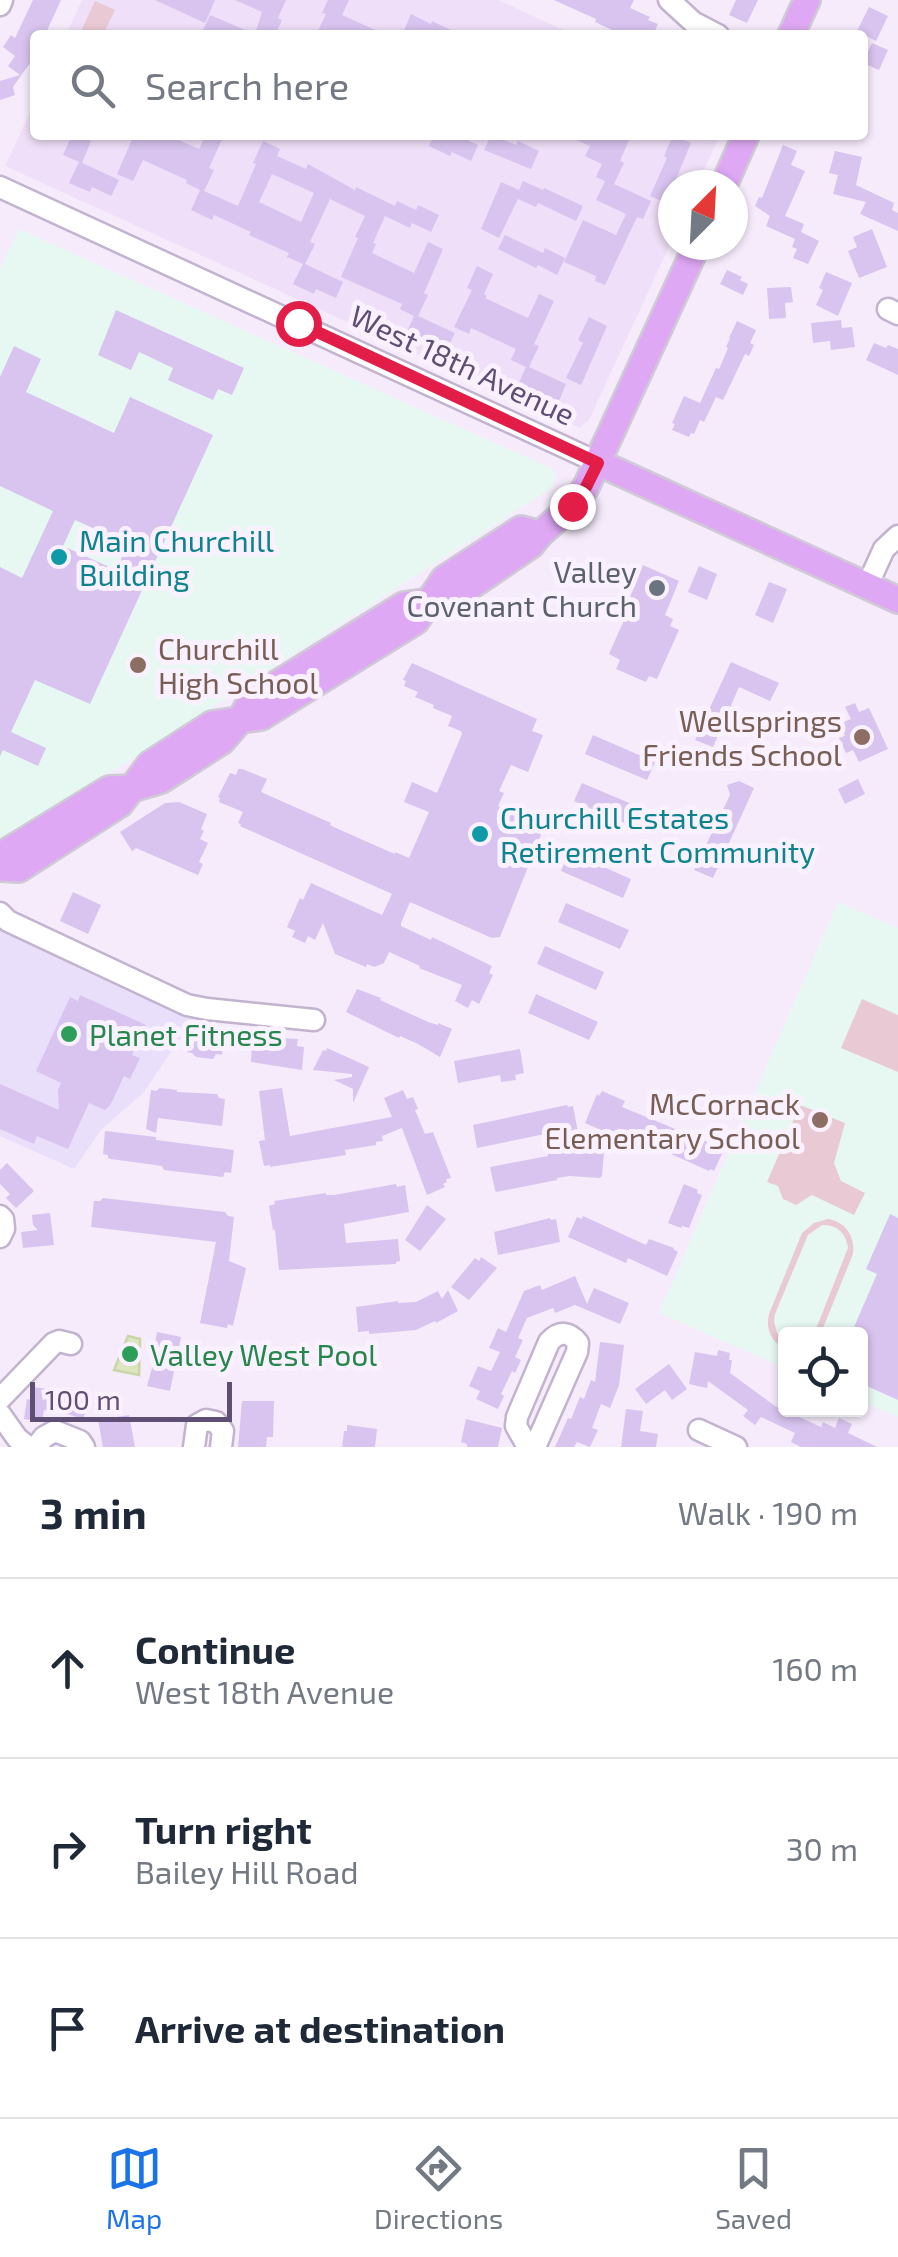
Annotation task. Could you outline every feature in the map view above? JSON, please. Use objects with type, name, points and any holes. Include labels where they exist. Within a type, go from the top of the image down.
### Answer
[{"type":"main road","points":[[793,30],[807,0]]},
{"type":"main road","points":[[731,170],[744,140]]},
{"type":"main road","points":[[0,868],[8,851],[109,789],[134,788],[150,764],[212,724],[242,719],[251,700],[404,604],[429,602],[444,579],[521,529],[540,534],[572,506],[598,463],[690,260]]},
{"type":"main road","name":"West 18th Avenue","points":[[598,463],[898,600]]},
{"type":"street","points":[[669,0],[708,30]]},
{"type":"street","name":"West 18th Avenue","points":[[0,187],[598,463]]},
{"type":"street","points":[[867,586],[884,549],[898,536]]},
{"type":"street","points":[[0,912],[8,921],[186,1005],[314,1020]]},
{"type":"street","points":[[0,1216],[4,1228],[0,1238]]},
{"type":"street","points":[[564,1333],[578,1344],[576,1352],[531,1447],[516,1426],[517,1417],[549,1342],[564,1333]]},
{"type":"street","points":[[0,1399],[54,1342],[70,1344]]},
{"type":"street","points":[[0,1414],[28,1447]]},
{"type":"street","points":[[194,1447],[197,1425],[206,1420],[216,1422],[223,1431],[222,1447]]},
{"type":"street","points":[[699,1430],[736,1447]]},
{"type":"street","points":[[36,1447],[56,1431],[80,1441],[84,1447]]},
{"type":"shaded area","points":[[82,0],[498,0],[564,30],[68,30]]},
{"type":"shaded area","points":[[95,1],[115,10],[105,30],[82,29]]},
{"type":"shaded area","points":[[30,113],[30,140],[718,140],[704,170],[658,170],[658,260],[663,260],[589,420],[580,428],[5,166]]},
{"type":"shaded area","name":"Churchill High School","points":[[21,230],[553,469],[556,477],[553,487],[0,844],[0,270]]},
{"type":"shaded area","name":"McCornack Elementary School","points":[[838,902],[898,928],[898,1417],[868,1404],[868,1327],[778,1327],[778,1365],[659,1313]]},
{"type":"shaded area","points":[[0,927],[195,1016],[144,1092],[101,1130],[74,1169],[0,1136]]},
{"type":"shaded area","points":[[862,999],[898,1015],[898,1072],[841,1048]]},
{"type":"shaded area","points":[[800,1105],[845,1123],[834,1163],[841,1181],[865,1193],[854,1215],[812,1195],[796,1205],[783,1199],[778,1186],[767,1182]]},
{"type":"shaded area","points":[[828,1219],[840,1223],[848,1231],[853,1254],[823,1327],[817,1327],[848,1248],[843,1234],[833,1226],[822,1225],[808,1235],[775,1314],[778,1344],[768,1325],[769,1314],[802,1233],[814,1223]]},
{"type":"shaded area","name":"Valley West Pool","points":[[128,1336],[140,1339],[139,1375],[114,1370]]},
{"type":"building","points":[[33,0],[61,0],[47,30],[30,30],[30,63],[13,87],[15,95],[0,100],[0,81],[20,75],[8,66],[15,56],[3,47],[11,35],[15,38]]},
{"type":"building","points":[[155,0],[215,0],[205,23]]},
{"type":"building","points":[[235,0],[286,0],[277,30],[256,30],[262,12]]},
{"type":"building","points":[[328,0],[349,0],[342,15],[375,30],[318,30],[326,14],[322,13]]},
{"type":"building","points":[[554,0],[634,0],[630,8],[658,24],[655,30],[612,30],[595,22],[596,19]]},
{"type":"building","points":[[736,0],[758,0],[747,23],[729,15]]},
{"type":"building","points":[[869,7],[888,16],[876,41],[868,37],[868,30],[858,30]]},
{"type":"building","points":[[411,14],[451,30],[404,30]]},
{"type":"building","points":[[210,15],[246,30],[203,30]]},
{"type":"building","points":[[872,43],[888,50],[879,70],[868,65]]},
{"type":"building","points":[[70,140],[91,141],[82,163],[119,180],[111,196],[69,183],[79,162],[63,155]]},
{"type":"building","points":[[132,140],[179,140],[199,149],[204,140],[222,140],[204,191],[238,206],[263,141],[280,149],[277,156],[306,169],[308,164],[355,190],[356,187],[395,206],[397,201],[416,210],[418,205],[439,215],[431,232],[412,223],[410,228],[385,216],[372,253],[414,273],[428,242],[443,249],[418,316],[455,333],[447,349],[405,336],[414,316],[400,309],[402,304],[341,277],[365,216],[330,199],[310,242],[315,244],[305,264],[343,282],[336,298],[316,289],[314,294],[293,284],[303,264],[287,257],[289,253],[214,215],[212,220],[191,210],[200,190],[187,180],[143,160],[133,181],[117,174]],"holes":[[[272,174],[314,193],[301,222],[259,202]]]},
{"type":"building","points":[[432,140],[468,140],[478,145],[471,161],[429,146]]},
{"type":"building","points":[[489,140],[504,140],[516,145],[518,141],[539,151],[531,169],[484,150]]},
{"type":"building","points":[[576,140],[629,140],[614,184],[651,201],[643,219],[637,217],[605,285],[595,281],[596,276],[564,262],[583,220],[616,235],[626,214],[596,200],[605,181],[596,177],[602,164],[585,156],[590,146]]},
{"type":"building","points":[[671,140],[691,143],[680,170],[662,170],[667,158],[664,156]]},
{"type":"building","points":[[783,145],[797,151],[791,165],[805,171],[785,216],[804,224],[801,232],[819,241],[808,264],[793,258],[797,249],[792,247],[795,239],[766,226],[770,216],[755,206],[762,198]]},
{"type":"building","points":[[835,151],[862,157],[856,185],[894,203],[898,231],[860,214],[866,202],[833,194],[838,175],[829,173]]},
{"type":"building","points":[[658,178],[658,200],[650,196]]},
{"type":"building","points":[[523,181],[583,206],[576,221],[538,203],[536,207],[518,199],[499,238],[481,229],[501,182],[519,190]]},
{"type":"building","points":[[872,229],[887,267],[859,278],[848,251],[857,247],[853,237]]},
{"type":"building","points":[[505,235],[543,253],[545,248],[565,258],[557,275],[498,249]]},
{"type":"building","points":[[477,266],[493,274],[485,298],[528,318],[539,294],[554,301],[534,344],[539,346],[529,367],[566,384],[559,401],[539,392],[537,397],[517,387],[526,367],[511,360],[516,349],[471,328],[469,334],[454,327],[472,290],[467,288]]},
{"type":"building","points":[[727,270],[748,284],[743,295],[720,284]]},
{"type":"building","points":[[826,272],[852,283],[838,316],[816,305]]},
{"type":"building","points":[[791,287],[793,302],[785,303],[786,318],[769,319],[767,288]]},
{"type":"building","points":[[116,310],[244,368],[232,395],[218,389],[213,400],[168,380],[173,368],[139,352],[131,370],[98,355]]},
{"type":"building","points":[[589,317],[607,326],[581,385],[566,378],[583,343],[578,340]]},
{"type":"building","points":[[841,320],[842,328],[852,327],[855,347],[831,350],[830,341],[813,343],[811,323]]},
{"type":"building","points":[[737,321],[756,330],[750,343],[754,345],[749,356],[745,354],[723,400],[716,397],[704,422],[700,420],[689,437],[672,430],[684,396],[700,403],[716,368],[719,369]]},
{"type":"building","points":[[874,343],[898,349],[898,375],[866,360]]},
{"type":"building","name":"Main Churchill Building","points":[[14,346],[41,359],[26,392],[114,433],[130,397],[213,435],[90,704],[35,680],[11,732],[46,748],[38,766],[3,750],[0,756],[0,567],[22,578],[53,511],[0,486],[0,377]],"holes":[[[75,520],[128,544],[116,570],[63,546]]]},
{"type":"building","points":[[643,565],[679,581],[665,615],[673,619],[670,626],[679,630],[657,679],[649,676],[646,682],[616,669],[620,660],[609,654],[635,600],[630,597]]},
{"type":"building","points":[[699,566],[717,574],[707,600],[688,592]]},
{"type":"building","points":[[769,582],[787,589],[773,623],[755,615]]},
{"type":"building","points":[[731,662],[779,683],[770,701],[739,687],[713,747],[695,740]]},
{"type":"building","name":"Churchill Estates Retirement Community","points":[[412,663],[537,719],[532,731],[543,735],[528,772],[511,765],[499,791],[504,793],[498,806],[546,822],[500,937],[492,938],[410,902],[401,923],[492,966],[489,973],[493,975],[479,1004],[472,1000],[468,1008],[455,1001],[462,985],[389,952],[384,963],[374,967],[335,954],[323,923],[315,940],[308,936],[305,943],[292,937],[295,931],[287,927],[311,883],[382,915],[392,894],[240,826],[243,812],[219,802],[218,797],[230,773],[236,775],[242,769],[267,779],[261,792],[409,858],[429,812],[404,802],[412,782],[437,793],[462,734],[448,726],[452,716],[415,697],[418,692],[404,686]]},
{"type":"building","points":[[855,703],[859,712],[869,708],[888,749],[859,762],[853,750],[846,753],[839,738],[845,736],[839,724],[851,719],[845,707]]},
{"type":"building","points":[[593,735],[655,762],[647,780],[585,754]]},
{"type":"building","points":[[858,779],[865,794],[845,804],[838,789]]},
{"type":"building","points":[[739,781],[754,788],[713,878],[694,870],[730,795],[727,785]]},
{"type":"building","points":[[582,783],[641,808],[633,827],[574,801]]},
{"type":"building","points":[[179,802],[207,814],[200,839],[208,843],[198,875],[136,848],[132,851],[120,832],[165,803]]},
{"type":"building","points":[[569,852],[631,879],[623,898],[561,871]]},
{"type":"building","points":[[73,892],[101,905],[88,934],[60,921]]},
{"type":"building","points":[[566,903],[629,930],[620,949],[558,922]]},
{"type":"building","points":[[545,946],[604,972],[596,990],[537,964]]},
{"type":"building","points":[[357,989],[452,1029],[440,1057],[346,1012]]},
{"type":"building","points":[[536,994],[598,1022],[589,1040],[528,1013]]},
{"type":"building","points":[[80,995],[146,1025],[132,1055],[140,1058],[130,1079],[124,1076],[105,1110],[89,1103],[68,1149],[37,1136],[34,1144],[0,1129],[0,1084],[59,1110],[61,1083],[36,1071],[70,997],[78,1001]]},
{"type":"building","points":[[190,1027],[225,1031],[222,1055],[216,1054],[213,1059],[187,1052]]},
{"type":"building","points":[[263,1037],[298,1039],[297,1046],[304,1047],[302,1070],[251,1062],[252,1045],[262,1046]]},
{"type":"building","points":[[327,1048],[369,1067],[353,1103],[353,1089],[334,1080],[352,1074],[313,1070]]},
{"type":"building","points":[[520,1049],[524,1073],[515,1075],[516,1080],[501,1082],[500,1075],[458,1083],[454,1061]]},
{"type":"building","points":[[282,1088],[290,1136],[392,1117],[384,1098],[403,1090],[407,1099],[413,1097],[425,1134],[433,1132],[451,1178],[446,1179],[445,1187],[427,1195],[402,1128],[382,1136],[383,1141],[376,1145],[345,1150],[346,1155],[264,1166],[259,1141],[265,1140],[259,1091]]},
{"type":"building","points":[[151,1090],[217,1094],[225,1099],[222,1126],[158,1118],[156,1133],[146,1129]]},
{"type":"building","points":[[602,1091],[625,1101],[622,1107],[724,1149],[714,1171],[662,1150],[654,1152],[612,1131],[610,1134],[585,1123],[597,1094]]},
{"type":"building","points":[[573,1106],[578,1132],[545,1139],[545,1134],[477,1148],[473,1125]]},
{"type":"building","points":[[105,1131],[234,1150],[231,1173],[225,1172],[223,1177],[164,1170],[162,1166],[108,1158],[103,1154]]},
{"type":"building","points":[[547,1148],[604,1153],[602,1176],[569,1176],[496,1192],[490,1167],[548,1156]]},
{"type":"building","points":[[7,1163],[34,1191],[16,1208],[0,1184],[0,1170]]},
{"type":"building","points":[[684,1184],[702,1195],[689,1228],[668,1223]]},
{"type":"building","points":[[405,1185],[409,1212],[344,1224],[346,1243],[398,1239],[400,1261],[396,1264],[279,1270],[269,1206],[274,1201]]},
{"type":"building","points":[[103,1198],[225,1212],[234,1217],[229,1261],[246,1268],[233,1326],[200,1323],[216,1242],[91,1227],[94,1201]]},
{"type":"building","points":[[427,1205],[446,1219],[420,1251],[405,1240]]},
{"type":"building","points":[[50,1213],[54,1245],[23,1248],[21,1232],[38,1230],[32,1215]]},
{"type":"building","points":[[890,1214],[898,1218],[898,1400],[868,1387],[868,1327],[854,1327],[877,1274],[866,1269]]},
{"type":"building","points":[[583,1216],[646,1245],[649,1239],[674,1248],[678,1252],[667,1276],[568,1237],[577,1217]]},
{"type":"building","points":[[556,1219],[560,1242],[498,1255],[494,1232]]},
{"type":"building","points":[[481,1257],[497,1268],[469,1300],[451,1287],[475,1258],[479,1261]]},
{"type":"building","points":[[575,1276],[587,1304],[594,1288],[629,1303],[620,1324],[575,1305],[527,1318],[515,1357],[521,1360],[501,1394],[504,1396],[498,1409],[476,1399],[480,1391],[469,1386],[478,1366],[491,1371],[500,1352],[489,1348],[498,1328],[506,1332],[524,1291],[540,1285],[542,1290]]},
{"type":"building","points":[[448,1290],[458,1311],[436,1323],[416,1330],[358,1332],[356,1307],[416,1302],[438,1291],[442,1299]]},
{"type":"building","points":[[157,1332],[181,1337],[170,1391],[147,1386],[157,1350]]},
{"type":"building","points":[[600,1342],[624,1345],[619,1385],[610,1408],[601,1404],[592,1428],[598,1430],[590,1447],[577,1442],[574,1447],[555,1447],[580,1397],[584,1399],[591,1380],[595,1382]]},
{"type":"building","points":[[718,1350],[730,1353],[730,1373],[778,1407],[778,1417],[799,1417],[821,1427],[823,1422],[835,1428],[839,1418],[852,1424],[848,1433],[877,1447],[801,1447],[791,1442],[795,1433],[761,1417],[755,1425],[743,1416],[748,1410],[708,1381],[707,1388],[689,1384],[695,1352],[717,1356]]},
{"type":"building","points":[[669,1364],[687,1389],[672,1400],[665,1390],[646,1404],[635,1389]]},
{"type":"building","points":[[33,1387],[62,1391],[64,1387],[91,1398],[83,1419],[48,1408],[42,1422],[24,1419]]},
{"type":"building","points":[[242,1401],[274,1401],[273,1437],[267,1437],[266,1447],[238,1447]]},
{"type":"building","points":[[626,1409],[643,1411],[640,1431],[658,1434],[656,1447],[621,1447]]},
{"type":"building","points":[[129,1415],[135,1447],[103,1447],[98,1420]]},
{"type":"building","points":[[466,1419],[502,1428],[498,1447],[467,1447],[461,1442]]},
{"type":"building","points":[[347,1425],[377,1429],[375,1447],[342,1447]]},
{"type":"place","name":"Main Churchill Building","points":[[59,557]]},
{"type":"place","name":"Valley Covenant Church","points":[[657,588]]},
{"type":"place","name":"Churchill High School","points":[[138,665]]},
{"type":"place","name":"Wellsprings Friends School","points":[[862,737]]},
{"type":"place","name":"Churchill Estates Retirement Community","points":[[480,834]]},
{"type":"place","name":"Planet Fitness","points":[[69,1034]]},
{"type":"place","name":"McCornack Elementary School","points":[[820,1120]]},
{"type":"place","name":"Valley West Pool","points":[[130,1354]]},
{"type":"route","points":[[298,323],[598,463],[572,506]]}]
